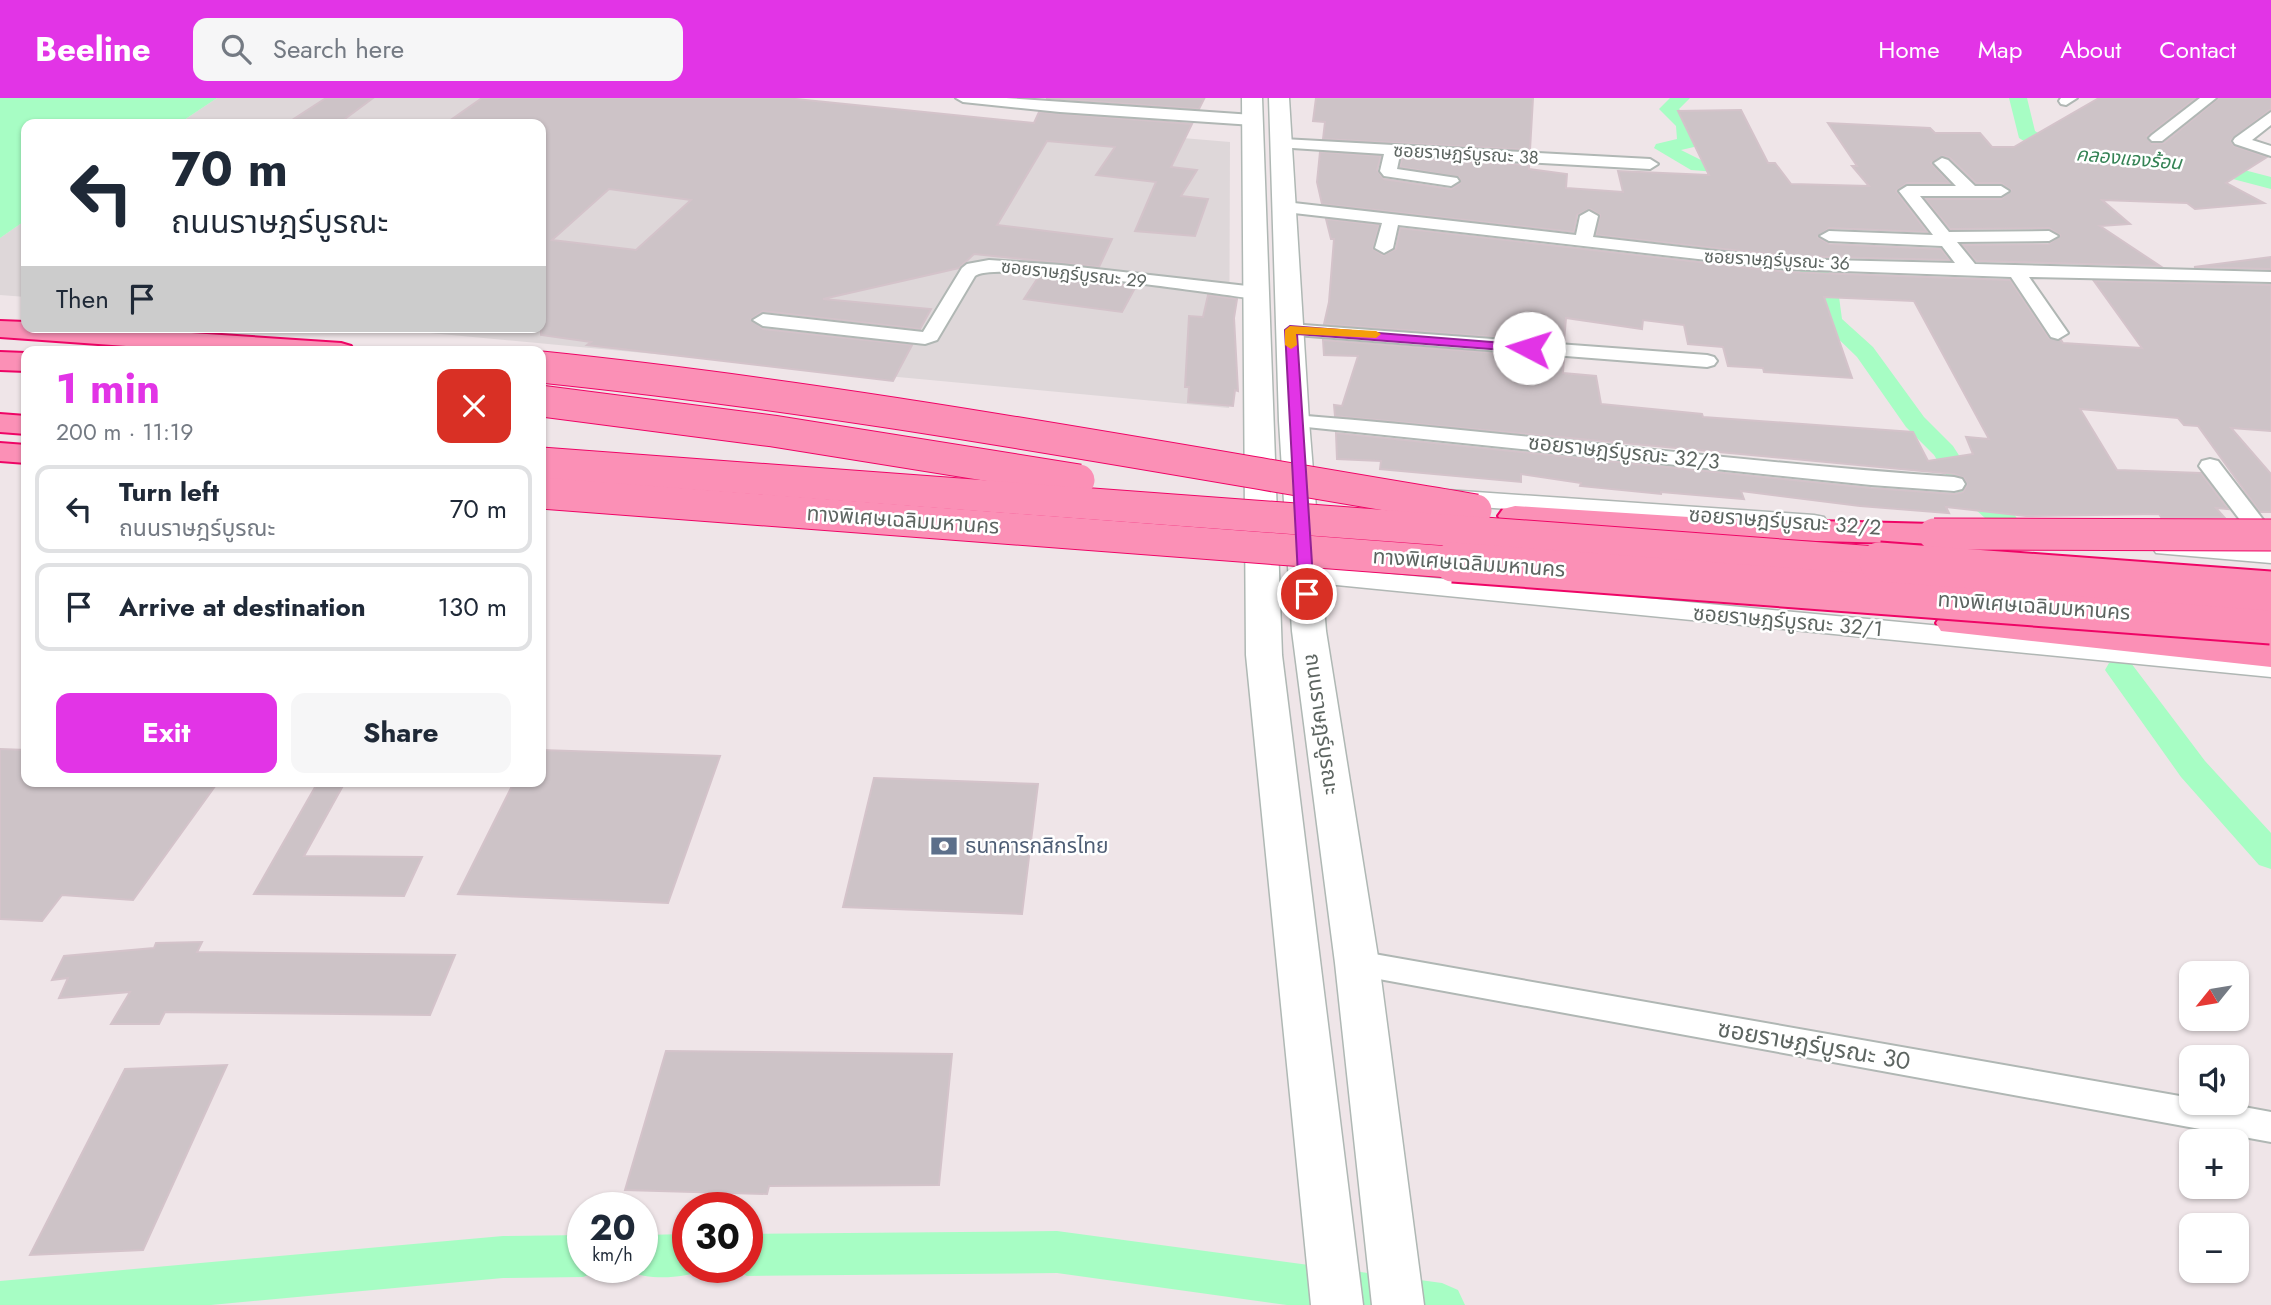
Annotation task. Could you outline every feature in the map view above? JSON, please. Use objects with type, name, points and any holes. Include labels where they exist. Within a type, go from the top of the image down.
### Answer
[{"type":"highway","points":[[0,329],[21,330]]},
{"type":"highway","points":[[59,333],[252,346]]},
{"type":"highway","points":[[0,360],[21,362]]},
{"type":"highway","points":[[546,368],[687,382],[808,400],[1691,545],[1822,574],[1611,564],[773,431],[546,402]]},
{"type":"highway","points":[[0,423],[21,425]]},
{"type":"highway","points":[[0,452],[21,454]]},
{"type":"highway","name":"ทางพิเศษเฉลิมมหานคร","points":[[546,463],[2271,591]]},
{"type":"highway","name":"ทางพิเศษเฉลิมมหานคร","points":[[546,493],[2271,624]]},
{"type":"highway","points":[[1515,516],[1810,531],[2271,535]]},
{"type":"highway","points":[[1413,534],[1638,581],[1777,603],[2271,654]]},
{"type":"main road","name":"ถนนราษฎร์บูรณะ","points":[[1261,105],[1283,144],[1294,422],[1309,631],[1357,963],[1395,1282]]},
{"type":"main road","points":[[1261,105],[1256,293],[1264,655],[1335,1283]]},
{"type":"street","points":[[963,98],[1060,108],[1261,105]]},
{"type":"street","points":[[2157,138],[2209,98]]},
{"type":"street","points":[[2271,117],[2241,141],[2271,151]]},
{"type":"street","name":"ซอยราษฎร์บูรณะ 38","points":[[1283,144],[1650,164]]},
{"type":"street","points":[[1393,150],[1388,171],[1390,173],[1451,181]]},
{"type":"street","points":[[1942,163],[1970,190]]},
{"type":"street","points":[[1970,270],[1907,191],[2001,191]]},
{"type":"street","name":"ซอยราษฎร์บูรณะ 36","points":[[1285,208],[1747,261],[1970,270],[2271,277]]},
{"type":"street","points":[[1583,243],[1589,216]]},
{"type":"street","points":[[1384,248],[1391,220]]},
{"type":"street","points":[[1829,236],[1944,239],[2049,236]]},
{"type":"street","name":"ซอยราษฎร์บูรณะ 29","points":[[763,320],[925,338],[930,336],[970,272],[982,266],[1046,269],[1256,293]]},
{"type":"street","points":[[2016,271],[2058,333]]},
{"type":"street","points":[[1290,330],[1707,361]]},
{"type":"street","name":"ซอยราษฎร์บูรณะ 32/3","points":[[1294,422],[1478,436],[1861,478],[1954,484]]},
{"type":"street","points":[[2210,466],[2271,545]]},
{"type":"street","name":"ซอยราษฎร์บูรณะ 32/2","points":[[1299,488],[2271,555]]},
{"type":"street","name":"ซอยราษฎร์บูรณะ 32/1","points":[[1306,575],[2271,667]]},
{"type":"street","name":"ซอยราษฎร์บูรณะ 30","points":[[1357,963],[2271,1127]]},
{"type":"shaded area","points":[[0,98],[217,98],[186,119],[21,119],[21,223],[0,238]]},
{"type":"shaded area","points":[[217,98],[765,98],[1230,142],[1229,408],[430,333],[546,333],[546,119],[186,119]]},
{"type":"shaded area","points":[[21,223],[21,297],[0,295],[0,238]]},
{"type":"building","points":[[326,98],[373,98],[345,119],[294,119]]},
{"type":"building","points":[[482,98],[786,98],[1034,123],[1039,112],[1192,124],[1171,167],[1197,170],[1181,196],[1208,199],[1195,236],[1135,231],[1156,182],[1096,175],[1115,147],[1047,141],[997,225],[1112,239],[1099,267],[974,254],[959,268],[823,299],[931,309],[920,329],[763,311],[751,319],[763,329],[912,345],[893,381],[587,345],[591,342],[541,335],[546,333],[546,119],[452,119]],"holes":[[[609,189],[691,200],[636,250],[552,240]]]},
{"type":"building","points":[[1046,98],[1179,98],[1204,99],[1199,109]]},
{"type":"building","points":[[1316,98],[1533,98],[1530,150],[1323,139],[1325,122],[1313,121]]},
{"type":"building","points":[[2099,98],[2196,98],[2147,136],[2152,144],[2164,143],[2219,98],[2271,98],[2271,109],[2231,140],[2234,146],[2267,157],[2226,183],[2264,203],[2195,209],[2187,203],[2102,200],[2130,224],[2100,226],[2160,266],[1976,261],[1962,245],[2049,244],[2060,235],[2049,228],[1950,229],[1925,199],[2001,199],[2011,190],[2001,183],[1976,183],[1950,158],[1943,156],[1931,163],[1950,183],[1907,183],[1896,191],[1927,232],[1829,228],[1818,237],[1829,244],[1941,249],[1950,260],[1786,256],[1596,235],[1600,215],[1590,209],[1577,215],[1574,232],[1322,204],[1317,182],[1320,152],[1381,156],[1377,170],[1384,179],[1451,189],[1460,183],[1459,177],[1400,167],[1402,158],[1529,165],[1529,169],[1567,174],[1566,188],[1623,192],[1618,171],[1709,175],[1678,111],[1741,110],[1768,163],[1775,163],[1791,184],[1869,186],[1852,166],[1857,166],[1828,123],[1930,128],[1935,133],[1980,133],[1992,147],[2014,147]]},
{"type":"building","points":[[1326,219],[1379,225],[1373,249],[1383,255],[1396,249],[1400,228],[1786,272],[2010,280],[2049,338],[2061,340],[2063,343],[2142,348],[2094,281],[2271,285],[2271,431],[2231,428],[2271,474],[2271,512],[2260,512],[2198,426],[2184,425],[2178,418],[2080,409],[2117,470],[2201,473],[2228,509],[2216,508],[2224,517],[2161,517],[2159,514],[2026,516],[1946,507],[1949,513],[1860,506],[1741,491],[1744,499],[1661,494],[1580,486],[1581,483],[1521,474],[1521,482],[1380,469],[1381,461],[1337,459],[1336,433],[1871,488],[1954,494],[1963,492],[1967,485],[1964,478],[1954,474],[1335,416],[1334,405],[1342,406],[1358,356],[1324,355],[1323,340],[1564,358],[1563,373],[1596,376],[1601,404],[1702,414],[1703,417],[1913,432],[1928,461],[1973,454],[1966,437],[1989,439],[1914,301],[1824,297],[1852,378],[1764,372],[1763,368],[1728,366],[1723,347],[1688,344],[1684,325],[1643,320],[1642,329],[1566,318],[1564,342],[1324,324],[1329,302],[1334,239],[1331,239]]},
{"type":"building","points":[[2271,257],[2271,269],[2194,267]]},
{"type":"building","points":[[1039,276],[1136,286],[1122,312],[1024,299]]},
{"type":"building","points":[[1208,295],[1237,299],[1234,318],[1238,391],[1235,390],[1233,406],[1188,402],[1189,387],[1185,387],[1189,316],[1203,317]]},
{"type":"building","points":[[0,749],[21,750],[21,787],[214,787],[133,900],[62,895],[42,921],[0,919]]},
{"type":"building","points":[[546,750],[720,756],[668,903],[458,894],[512,787],[546,787]]},
{"type":"building","name":"ธนาคารกสิกรไทย","points":[[874,778],[1038,784],[1022,914],[843,907]]},
{"type":"building","points":[[315,787],[342,787],[304,856],[422,857],[404,896],[254,894]]},
{"type":"building","points":[[202,942],[197,952],[455,955],[430,1015],[165,1012],[159,1024],[111,1024],[130,992],[59,998],[68,978],[52,980],[64,956],[154,948],[156,943]]},
{"type":"building","points":[[666,1051],[952,1054],[939,1185],[769,1186],[767,1194],[625,1190]]},
{"type":"building","points":[[227,1065],[143,1250],[30,1255],[125,1069]]},
{"type":"waterway","points":[[1681,98],[1668,109],[1685,125],[1687,143],[1663,148],[1698,166],[1728,166],[1721,183]]},
{"type":"waterway","name":"คลองแจงร้อน","points":[[2018,98],[2026,134],[2055,152],[2069,153]]},
{"type":"waterway","name":"คลองแจงร้อน","points":[[2198,164],[2271,183]]},
{"type":"waterway","points":[[1758,235],[1797,257],[1826,282],[1831,321],[1865,352],[1915,422],[1944,451],[1966,487],[2004,520]]},
{"type":"waterway","points":[[2120,670],[2193,769],[2271,856]]},
{"type":"waterway","points":[[763,1255],[1057,1252],[1442,1305]]},
{"type":"waterway","points":[[658,1256],[672,1255]]},
{"type":"waterway","points":[[0,1303],[503,1257],[567,1256]]},
{"type":"slow traffic","points":[[1291,345],[1290,330],[1376,334]]},
{"type":"place","name":"ธนาคารกสิกรไทย","points":[[944,846]]},
{"type":"route","points":[[1307,594],[1290,330],[1529,348]]}]
